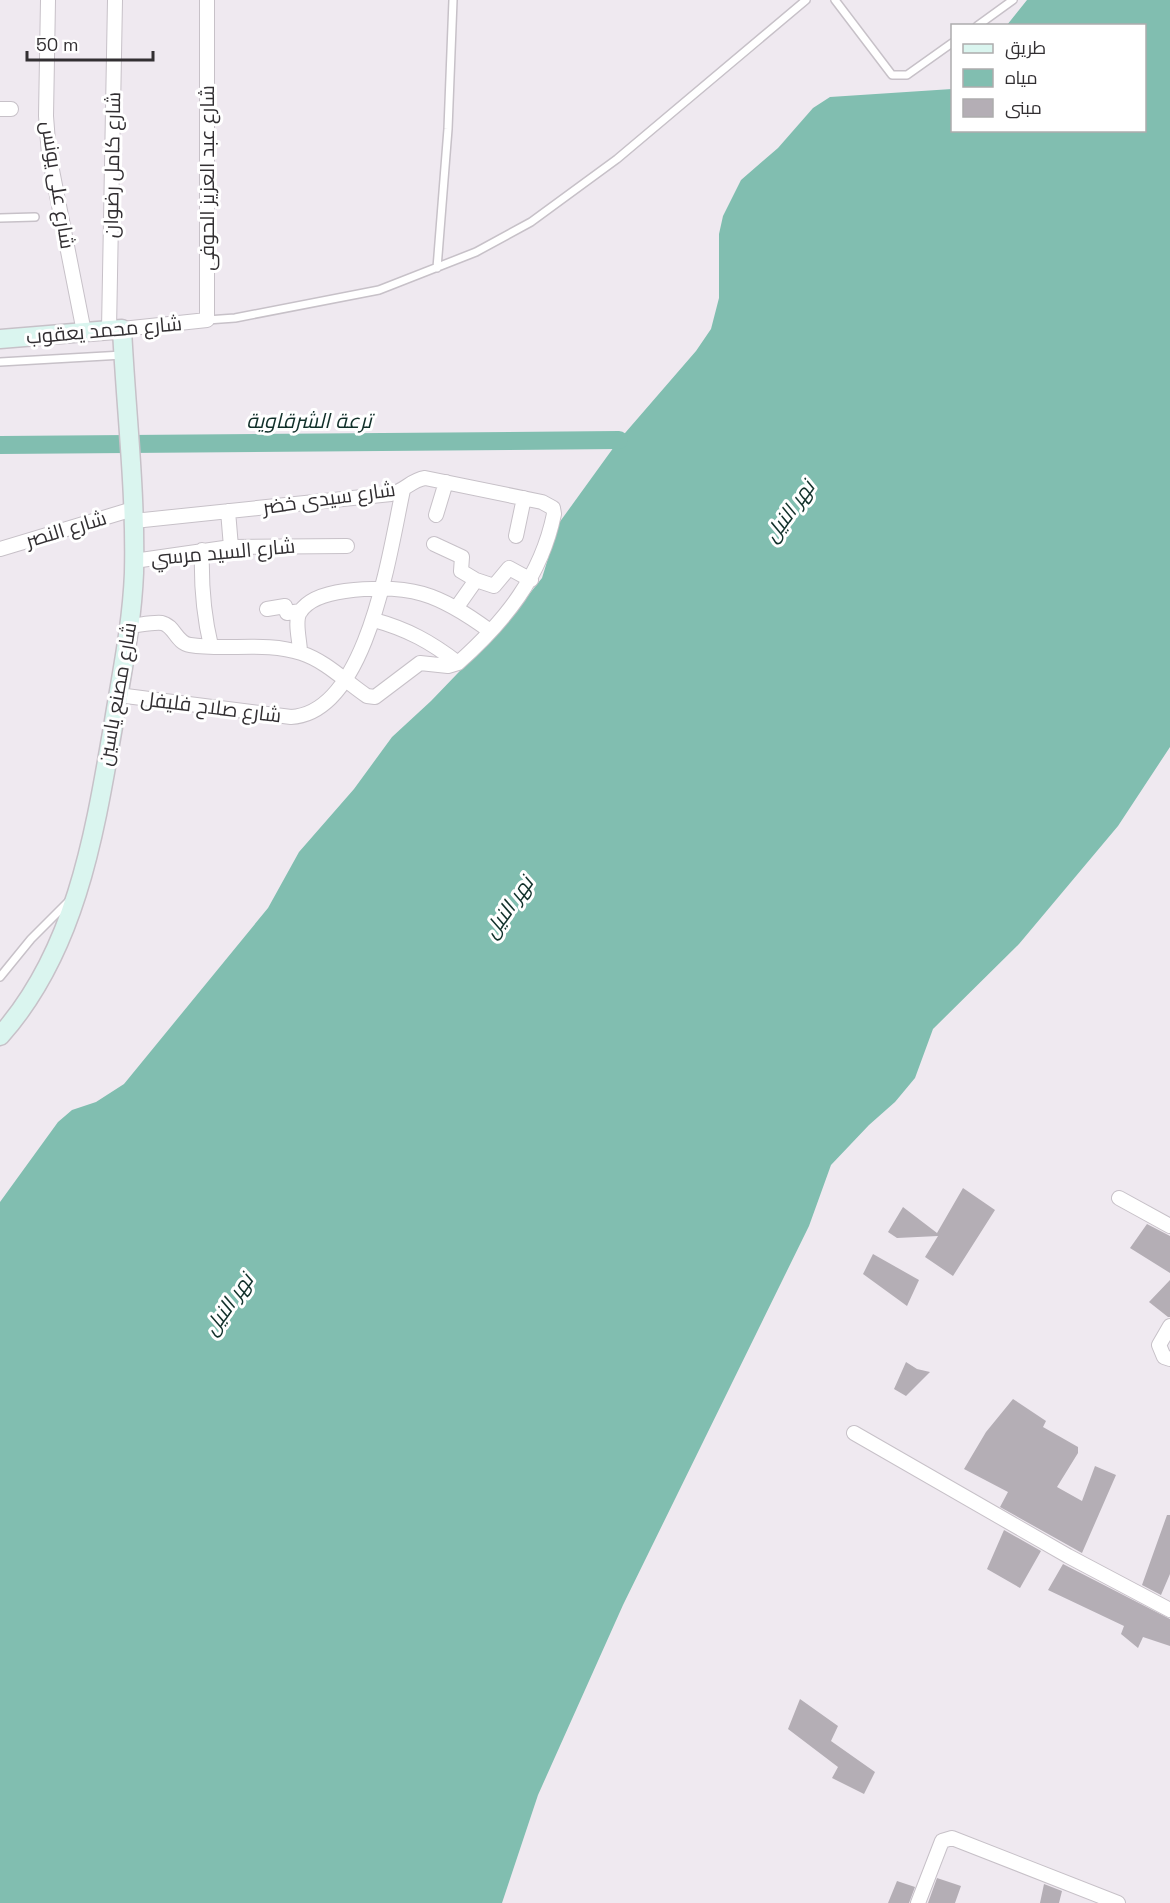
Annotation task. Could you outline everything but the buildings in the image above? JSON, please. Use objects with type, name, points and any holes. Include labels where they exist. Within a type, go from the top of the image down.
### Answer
[{"type":"main road","name":"شارع محمد يعقوب","points":[[0,339],[115,329]]},
{"type":"main road","name":"شارع مصنع ياسين","points":[[0,1036],[33,993],[51,962],[78,893],[130,626],[134,561],[133,515],[123,355],[115,329]]},
{"type":"street","name":"شارع على يونس","points":[[48,0],[48,145],[84,332]]},
{"type":"street","name":"شارع كامل رضوان","points":[[115,0],[115,329]]},
{"type":"street","name":"شارع عبد العزيز الحوفى","points":[[207,0],[207,320]]},
{"type":"street","name":"شارع محمد يعقوب","points":[[115,329],[207,320]]},
{"type":"street","name":"شارع سيدى خضر","points":[[133,515],[228,511],[391,494],[403,490],[415,480],[425,478],[542,502],[553,508],[548,542],[531,580]]},
{"type":"street","points":[[436,515],[446,482]]},
{"type":"street","points":[[344,680],[363,648],[374,620],[403,490]]},
{"type":"street","points":[[516,536],[524,498]]},
{"type":"street","points":[[228,511],[231,547]]},
{"type":"street","name":"شارع النصر","points":[[0,549],[133,515]]},
{"type":"street","points":[[130,626],[163,623],[184,644],[278,648],[300,652],[319,660],[367,696],[379,696],[420,663],[448,666],[458,663],[511,610],[531,580],[509,568],[494,586],[476,580],[461,571],[462,557],[434,544]]},
{"type":"street","name":"شارع السيد مرسي","points":[[134,561],[231,547],[347,546]]},
{"type":"street","points":[[202,550],[201,583],[204,615],[211,646]]},
{"type":"street","points":[[457,607],[476,580]]},
{"type":"street","points":[[267,609],[285,606],[287,613],[301,611],[326,595],[382,587],[421,592],[457,607],[489,632]]},
{"type":"street","points":[[300,652],[298,618],[301,611]]},
{"type":"street","points":[[374,620],[403,628],[432,643],[458,663]]},
{"type":"street","name":"شارع صلاح فليفل","points":[[118,695],[291,717],[303,716],[324,705],[344,680]]},
{"type":"street","points":[[1119,1198],[1170,1226]]},
{"type":"street","points":[[1167,1358],[1159,1345],[1170,1326]]},
{"type":"street","points":[[854,1433],[1066,1555],[1170,1610]]},
{"type":"street","points":[[918,1903],[942,1841],[952,1838],[1118,1903]]},
{"type":"lane","points":[[437,268],[448,129],[453,0]]},
{"type":"lane","points":[[207,320],[235,318],[379,290],[476,252],[531,222],[617,159],[806,0]]},
{"type":"lane","points":[[835,0],[892,75],[907,75],[951,44]]},
{"type":"lane","points":[[980,24],[1013,0]]},
{"type":"lane","points":[[0,218],[36,218]]},
{"type":"lane","points":[[0,362],[123,355]]},
{"type":"lane","points":[[0,977],[45,923],[78,893]]},
{"type":"water","name":"نهر النيل","points":[[1027,0],[1170,0],[1170,747],[1118,826],[1019,944],[933,1029],[915,1078],[895,1102],[869,1125],[831,1165],[809,1226],[623,1605],[538,1795],[502,1903],[0,1903],[0,1202],[58,1122],[72,1110],[96,1102],[124,1084],[268,908],[299,852],[354,789],[392,737],[431,701],[508,621],[542,578],[559,523],[619,440],[696,351],[711,329],[719,298],[719,234],[723,216],[741,180],[778,148],[813,108],[830,97],[951,89],[951,132],[1146,132],[1146,24],[1008,24]]},
{"type":"waterway","name":"ترعة الشرقاوية","points":[[0,445],[619,440]]}]
